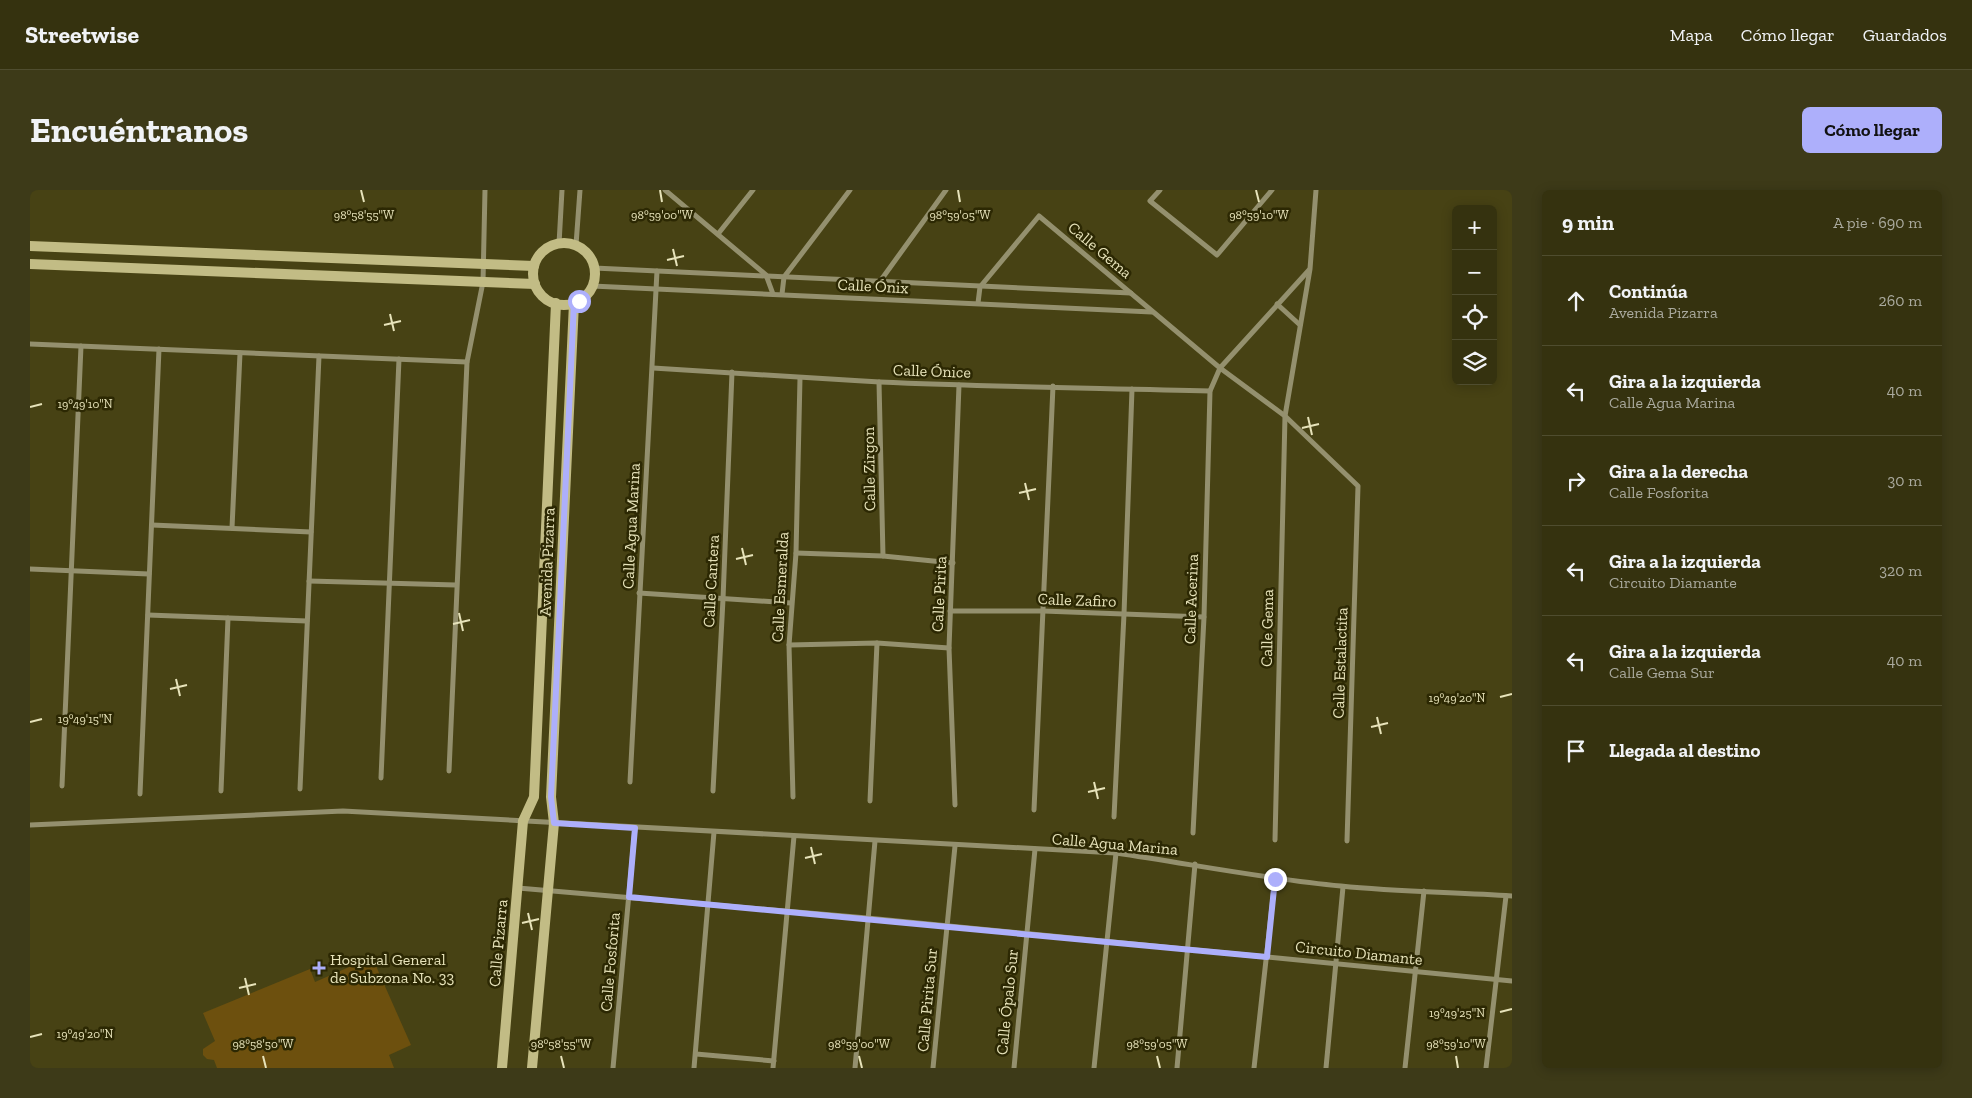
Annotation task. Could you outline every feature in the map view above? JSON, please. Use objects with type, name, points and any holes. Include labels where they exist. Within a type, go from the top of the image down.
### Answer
[{"type":"street","points":[[449,771],[467,362],[482,282],[485,190]]},
{"type":"street","points":[[559,244],[562,190]]},
{"type":"street","points":[[576,246],[580,190]]},
{"type":"street","points":[[665,190],[766,275],[773,294]]},
{"type":"street","points":[[718,234],[753,190]]},
{"type":"street","points":[[782,294],[784,277],[850,190]]},
{"type":"street","points":[[881,280],[946,190]]},
{"type":"street","points":[[1160,190],[1150,201],[1217,255],[1272,190]]},
{"type":"street","name":"Calle Gema","points":[[1275,840],[1285,416],[1310,269],[1316,190]]},
{"type":"street","name":"Calle Gema","points":[[980,287],[1039,216],[1220,368],[1285,416],[1358,486]]},
{"type":"street","points":[[566,243],[576,246],[587,253],[594,268],[595,275],[592,286],[585,296],[574,303],[556,303],[541,294],[535,284],[534,266],[543,251],[559,244],[566,243]]},
{"type":"street","points":[[30,246],[534,266]]},
{"type":"street","points":[[114,250],[114,267]]},
{"type":"street","points":[[294,274],[295,257]]},
{"type":"street","points":[[30,264],[535,284]]},
{"type":"street","name":"Calle Ónix","points":[[594,268],[1132,293]]},
{"type":"street","name":"Calle Acerina","points":[[1193,833],[1204,617],[1210,391],[1220,368],[1310,269]]},
{"type":"street","name":"Calle Agua Marina","points":[[630,782],[657,271]]},
{"type":"street","name":"Calle Ónix","points":[[592,286],[1152,312]]},
{"type":"street","points":[[978,303],[980,287]]},
{"type":"street","name":"Avenida Pizarra","points":[[523,821],[534,797],[556,303]]},
{"type":"street","name":"Avenida Pizarra","points":[[554,823],[551,797],[574,303]]},
{"type":"street","points":[[1277,304],[1300,325]]},
{"type":"street","points":[[30,344],[467,362]]},
{"type":"street","points":[[62,786],[81,346]]},
{"type":"street","points":[[140,794],[159,350]]},
{"type":"street","points":[[232,528],[240,353]]},
{"type":"street","points":[[300,789],[319,356]]},
{"type":"street","points":[[382,778],[399,359]]},
{"type":"street","name":"Calle Ónice","points":[[653,368],[879,382],[1210,391]]},
{"type":"street","name":"Calle Cantera","points":[[713,791],[732,372]]},
{"type":"street","name":"Calle Esmeralda","points":[[793,797],[789,645],[796,553],[800,378]]},
{"type":"street","name":"Calle Zirgon","points":[[879,382],[883,556]]},
{"type":"street","name":"Calle Pirita","points":[[955,805],[949,648],[960,385]]},
{"type":"street","points":[[1034,810],[1054,386]]},
{"type":"street","points":[[1114,817],[1132,389]]},
{"type":"street","points":[[549,467],[567,468]]},
{"type":"street","name":"Calle Estalactita","points":[[1347,841],[1358,486]]},
{"type":"street","points":[[152,525],[311,532]]},
{"type":"street","points":[[796,553],[883,556],[953,564]]},
{"type":"street","points":[[30,570],[150,574]]},
{"type":"street","points":[[309,581],[456,585]]},
{"type":"street","points":[[640,594],[791,603]]},
{"type":"street","name":"Calle Zafiro","points":[[950,611],[1043,611],[1204,617]]},
{"type":"street","points":[[148,615],[307,621]]},
{"type":"street","points":[[221,790],[228,618]]},
{"type":"street","points":[[542,621],[560,622]]},
{"type":"street","points":[[789,645],[877,642],[949,648]]},
{"type":"street","points":[[870,801],[877,642]]},
{"type":"street","points":[[534,797],[551,797]]},
{"type":"street","name":"Calle Agua Marina","points":[[30,825],[343,811],[955,846],[1116,853],[1195,864],[1275,879],[1343,887],[1509,896]]},
{"type":"street","name":"Calle Pizarra","points":[[502,1068],[523,821]]},
{"type":"street","points":[[532,1068],[554,823]]},
{"type":"street","name":"Calle Fosforita","points":[[613,1068],[635,828]]},
{"type":"street","points":[[694,1068],[714,832]]},
{"type":"street","points":[[773,1068],[794,836]]},
{"type":"street","points":[[854,1068],[875,841]]},
{"type":"street","name":"Calle Pirita Sur","points":[[933,1068],[955,846]]},
{"type":"street","name":"Calle Ópalo Sur","points":[[1014,1068],[1036,849]]},
{"type":"street","points":[[1094,1068],[1116,853]]},
{"type":"street","points":[[1177,1068],[1195,864]]},
{"type":"street","points":[[1254,1068],[1275,879]]},
{"type":"street","points":[[1326,1068],[1343,887]]},
{"type":"street","name":"Circuito Diamante","points":[[517,888],[867,918],[1512,981]]},
{"type":"street","points":[[1405,1068],[1424,891]]},
{"type":"street","points":[[1486,1068],[1495,979],[1509,896]]},
{"type":"street","points":[[696,1054],[774,1061]]},
{"type":"building","points":[[372,957],[411,1045],[389,1055],[394,1068],[217,1068],[214,1060],[207,1059],[203,1055],[203,1049],[215,1041],[203,1013],[310,969],[315,982]]},
{"type":"place","name":"Hospital General de Subzona No. 33","points":[[319,968]]},
{"type":"route","points":[[579,301],[574,303],[551,797],[554,823],[635,828],[629,897],[1267,957],[1275,879]]}]
